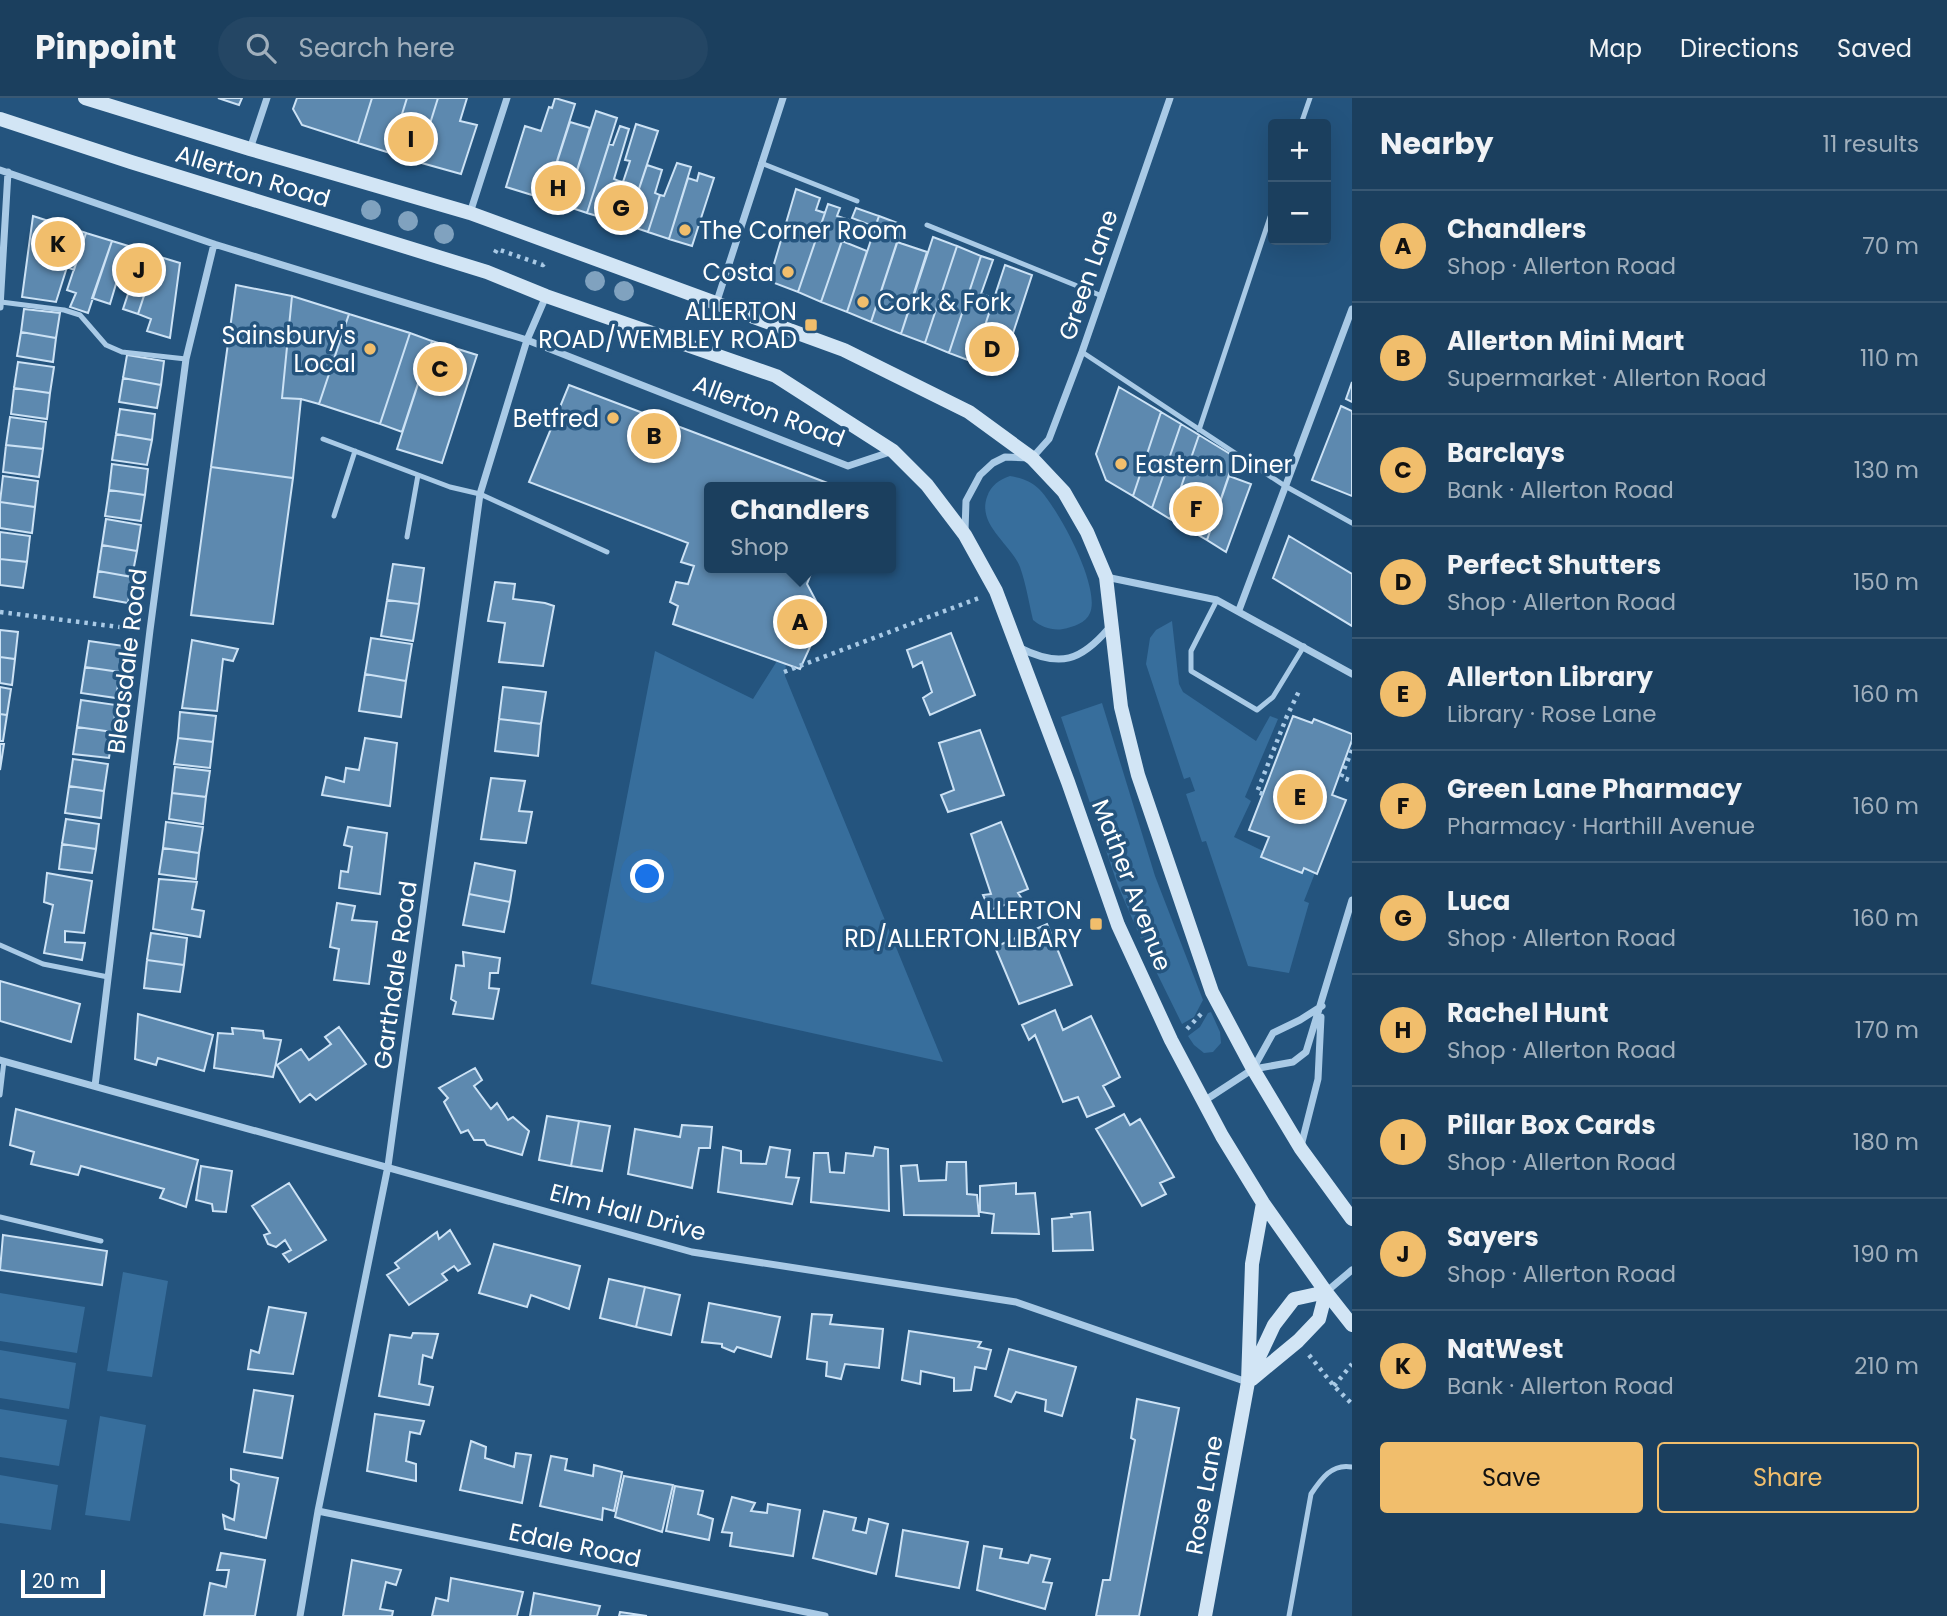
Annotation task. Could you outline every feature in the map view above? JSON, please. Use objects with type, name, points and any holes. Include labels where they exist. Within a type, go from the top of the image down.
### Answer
[{"type":"main road","name":"Allerton Road","points":[[85,98],[470,213],[845,350],[969,412]]},
{"type":"main road","name":"Allerton Road","points":[[0,119],[487,272],[546,296],[776,376],[893,451]]},
{"type":"main road","name":"Mather Avenue","points":[[969,412],[1032,458],[1064,492],[1087,532],[1107,577],[1121,707],[1138,775],[1212,992],[1301,1149],[1352,1219]]},
{"type":"main road","name":"Mather Avenue","points":[[893,451],[927,485],[965,535],[996,591],[1118,925],[1171,1040],[1203,1101],[1263,1203],[1352,1325]]},
{"type":"main road","points":[[1248,1382],[1252,1264],[1263,1203]]},
{"type":"main road","points":[[1326,1292],[1319,1319],[1298,1341],[1248,1382],[1274,1325],[1294,1298],[1326,1292]]},
{"type":"main road","name":"Rose Lane","points":[[1205,1616],[1248,1382]]},
{"type":"street","points":[[250,149],[267,98]]},
{"type":"street","points":[[470,213],[507,98]]},
{"type":"street","points":[[716,304],[783,98]]},
{"type":"street","name":"Green Lane","points":[[1032,458],[1049,439],[1102,296],[1170,98]]},
{"type":"street","points":[[0,304],[4,171]]},
{"type":"street","name":"Allerton Road","points":[[4,171],[214,244],[527,340],[848,466],[893,451]]},
{"type":"street","name":"Bleasdale Road","points":[[95,1086],[186,359],[214,244]]},
{"type":"street","name":"Garthdale Road","points":[[300,1616],[318,1511],[388,1166],[480,494],[527,340],[546,296]]},
{"type":"street","points":[[1239,610],[1352,309]]},
{"type":"street","points":[[965,535],[966,501],[980,475],[993,463],[1005,457],[1032,458]]},
{"type":"street","points":[[1107,577],[1217,600],[1352,674]]},
{"type":"street","points":[[1016,645],[1039,657],[1061,659],[1080,655],[1097,643],[1112,625]]},
{"type":"street","points":[[1203,1101],[1254,1069],[1293,1062],[1306,1052],[1352,900]]},
{"type":"street","points":[[1254,1069],[1273,1033],[1322,1006]]},
{"type":"street","points":[[1301,1149],[1318,1079],[1322,1006]]},
{"type":"street","name":"Elm Hall Drive","points":[[2,1061],[692,1252],[1016,1301],[1248,1382]]},
{"type":"street","points":[[1326,1292],[1352,1270]]},
{"type":"street","name":"Edale Road","points":[[318,1511],[825,1616]]},
{"type":"lane","points":[[1303,119],[1310,98]]},
{"type":"lane","points":[[761,163],[857,201]]},
{"type":"lane","points":[[1199,430],[1268,223]]},
{"type":"lane","points":[[927,225],[1102,296]]},
{"type":"lane","points":[[0,304],[64,310],[80,315],[106,345],[122,352],[186,359]]},
{"type":"lane","points":[[1082,352],[1285,486],[1352,523]]},
{"type":"lane","points":[[323,439],[450,487],[480,494],[607,552]]},
{"type":"lane","points":[[334,516],[355,451]]},
{"type":"lane","points":[[407,537],[418,475]]},
{"type":"lane","points":[[1217,600],[1191,651],[1191,671],[1257,710],[1273,697],[1304,646]]},
{"type":"lane","points":[[0,944],[43,964],[108,977]]},
{"type":"lane","points":[[0,1095],[2,1061]]},
{"type":"lane","points":[[0,1217],[102,1241]]},
{"type":"lane","points":[[1289,1616],[1311,1494],[1321,1479],[1332,1470],[1345,1465],[1352,1467]]},
{"type":"path","points":[[784,672],[996,591]]},
{"type":"path","points":[[0,612],[150,630]]},
{"type":"path","points":[[1263,794],[1257,792],[1303,682]]},
{"type":"path","points":[[1352,750],[1341,777],[1352,781]]},
{"type":"path","points":[[1184,1032],[1208,1006]]},
{"type":"path","points":[[1298,1341],[1352,1404]]},
{"type":"path","points":[[1334,1386],[1352,1364]]},
{"type":"shaded area","points":[[1010,476],[1026,480],[1039,489],[1057,513],[1076,548],[1084,567],[1092,601],[1090,613],[1079,624],[1055,629],[1033,620],[1020,567],[996,534],[985,507],[993,486]]},
{"type":"shaded area","points":[[1172,621],[1179,684],[1183,692],[1256,741],[1270,716],[1278,719],[1245,797],[1251,801],[1234,837],[1263,851],[1262,857],[1302,873],[1304,868],[1315,873],[1304,901],[1309,903],[1289,973],[1248,966],[1206,841],[1202,842],[1186,794],[1195,791],[1190,777],[1184,779],[1146,664],[1150,638],[1156,630]]},
{"type":"shaded area","points":[[655,651],[753,699],[777,661],[786,663],[785,676],[943,1062],[591,984]]},
{"type":"shaded area","points":[[1102,703],[1155,876],[1203,1000],[1194,1017],[1182,1024],[1118,886],[1061,717]]},
{"type":"shaded area","points":[[1211,1012],[1220,1032],[1221,1043],[1213,1052],[1204,1053],[1188,1036],[1200,1027]]},
{"type":"shaded area","points":[[123,1272],[168,1281],[152,1377],[107,1371]]},
{"type":"shaded area","points":[[0,1293],[85,1307],[77,1353],[0,1341]]},
{"type":"shaded area","points":[[0,1350],[76,1363],[69,1409],[0,1398]]},
{"type":"shaded area","points":[[0,1409],[67,1420],[59,1466],[0,1457]]},
{"type":"shaded area","points":[[100,1416],[146,1425],[130,1521],[85,1515]]},
{"type":"shaded area","points":[[0,1475],[58,1485],[51,1530],[0,1523]]},
{"type":"building","points":[[218,98],[242,98],[239,105]]},
{"type":"building","points":[[297,98],[372,98],[358,143],[302,125],[293,109]]},
{"type":"building","points":[[372,98],[407,98],[390,153],[358,143]]},
{"type":"building","points":[[407,98],[438,98],[418,162],[390,153]]},
{"type":"building","points":[[438,98],[467,98],[460,121],[477,125],[461,174],[418,162]]},
{"type":"building","points":[[555,98],[575,104],[545,199],[506,187],[525,126],[541,131]]},
{"type":"building","points":[[596,111],[617,118],[587,213],[566,206]]},
{"type":"building","points":[[570,122],[590,128],[566,206],[545,199]]},
{"type":"building","points":[[636,124],[658,131],[627,225],[607,219],[619,181],[623,182],[630,161],[625,160]]},
{"type":"building","points":[[620,126],[629,129],[614,179],[619,181],[607,219],[587,213],[609,144],[613,145]]},
{"type":"building","points":[[677,163],[691,167],[669,239],[648,232],[660,195],[664,196]]},
{"type":"building","points":[[647,165],[662,170],[655,193],[660,195],[648,232],[627,225]]},
{"type":"building","points":[[699,173],[714,178],[692,246],[669,239],[688,178],[697,181]]},
{"type":"building","points":[[796,189],[820,198],[816,210],[825,213],[798,292],[769,281]]},
{"type":"building","points":[[828,204],[840,208],[837,216],[849,220],[821,302],[798,292]]},
{"type":"building","points":[[856,208],[879,216],[875,227],[852,218]]},
{"type":"building","points":[[33,216],[86,233],[74,270],[67,267],[56,302],[22,297]]},
{"type":"building","points":[[879,216],[903,225],[871,322],[847,312]]},
{"type":"building","points":[[86,233],[112,241],[88,313],[70,307],[76,293],[67,290]]},
{"type":"building","points":[[933,237],[957,246],[925,343],[901,334]]},
{"type":"building","points":[[112,241],[135,248],[122,285],[116,284],[110,304],[92,298]]},
{"type":"building","points":[[842,241],[867,251],[847,312],[821,302]]},
{"type":"building","points":[[897,242],[927,252],[901,334],[871,322]]},
{"type":"building","points":[[957,246],[981,256],[949,353],[925,343]]},
{"type":"building","points":[[135,248],[157,256],[138,314],[123,309],[130,288],[122,285]]},
{"type":"building","points":[[157,256],[180,263],[170,338],[147,331],[151,319],[138,314]]},
{"type":"building","points":[[981,256],[993,260],[981,294],[994,298],[973,362],[949,353]]},
{"type":"building","points":[[1005,265],[1032,275],[1000,373],[973,362]]},
{"type":"building","points":[[236,285],[292,296],[282,398],[301,399],[293,478],[211,467]]},
{"type":"building","points":[[292,296],[349,314],[319,404],[282,398]]},
{"type":"building","points":[[24,309],[60,313],[56,338],[21,332]]},
{"type":"building","points":[[349,314],[410,333],[380,424],[319,404]]},
{"type":"building","points":[[21,332],[56,338],[53,362],[17,356]]},
{"type":"building","points":[[410,333],[432,341],[402,432],[380,424]]},
{"type":"building","points":[[432,341],[477,355],[442,463],[397,449]]},
{"type":"building","points":[[127,355],[164,361],[161,385],[123,378]]},
{"type":"building","points":[[18,362],[54,367],[50,393],[14,388]]},
{"type":"building","points":[[123,378],[161,385],[157,408],[119,402]]},
{"type":"building","points":[[1352,382],[1352,402],[1346,399]]},
{"type":"building","points":[[569,385],[825,482],[704,482],[704,573],[811,573],[807,584],[824,616],[800,669],[673,624],[678,606],[670,602],[676,582],[688,584],[694,566],[681,562],[688,543],[529,482]]},
{"type":"building","points":[[1119,387],[1161,412],[1133,496],[1106,480],[1096,454]]},
{"type":"building","points":[[14,388],[50,393],[47,419],[11,414]]},
{"type":"building","points":[[1341,406],[1352,411],[1352,496],[1312,480]]},
{"type":"building","points":[[120,409],[155,414],[152,440],[116,434]]},
{"type":"building","points":[[1161,412],[1181,424],[1152,508],[1133,496]]},
{"type":"building","points":[[10,417],[46,422],[43,449],[6,445]]},
{"type":"building","points":[[1181,424],[1199,435],[1170,519],[1152,508]]},
{"type":"building","points":[[116,434],[152,440],[147,465],[112,460]]},
{"type":"building","points":[[1199,435],[1235,457],[1207,540],[1170,519]]},
{"type":"building","points":[[6,445],[43,449],[39,477],[3,472]]},
{"type":"building","points":[[112,464],[148,469],[145,495],[109,490]]},
{"type":"building","points":[[211,467],[293,478],[273,624],[191,615]]},
{"type":"building","points":[[3,476],[38,481],[35,507],[0,502]]},
{"type":"building","points":[[1229,476],[1251,484],[1226,552],[1207,540]]},
{"type":"building","points":[[109,490],[145,495],[141,521],[105,516]]},
{"type":"building","points":[[0,502],[35,507],[32,533],[0,528]]},
{"type":"building","points":[[106,519],[141,525],[137,551],[102,545]]},
{"type":"building","points":[[0,532],[30,536],[27,562],[0,559]]},
{"type":"building","points":[[1289,536],[1352,574],[1352,626],[1273,578]]},
{"type":"building","points":[[102,545],[137,551],[132,577],[98,571]]},
{"type":"building","points":[[0,559],[27,562],[23,588],[0,585]]},
{"type":"building","points":[[393,564],[424,568],[419,604],[387,600]]},
{"type":"building","points":[[98,571],[132,577],[128,603],[94,597]]},
{"type":"building","points":[[495,582],[515,584],[513,599],[554,606],[543,666],[499,662],[505,623],[488,621]]},
{"type":"building","points":[[387,600],[419,604],[413,641],[381,636]]},
{"type":"building","points":[[0,630],[18,632],[15,659],[0,657]]},
{"type":"building","points":[[951,633],[975,695],[930,715],[923,698],[932,692],[922,662],[913,667],[907,650]]},
{"type":"building","points":[[371,638],[412,644],[406,681],[365,674]]},
{"type":"building","points":[[192,640],[238,649],[233,661],[223,659],[217,711],[182,708]]},
{"type":"building","points":[[89,641],[124,646],[120,672],[85,667]]},
{"type":"building","points":[[0,657],[15,659],[12,685],[0,683]]},
{"type":"building","points":[[85,667],[120,672],[116,698],[81,693]]},
{"type":"building","points":[[365,674],[406,681],[401,717],[359,711]]},
{"type":"building","points":[[0,687],[11,689],[7,715],[0,714]]},
{"type":"building","points":[[503,687],[546,692],[541,724],[499,719]]},
{"type":"building","points":[[81,700],[116,705],[113,732],[77,727]]},
{"type":"building","points":[[180,712],[216,716],[213,742],[178,738]]},
{"type":"building","points":[[0,714],[7,715],[3,741],[0,741]]},
{"type":"building","points":[[1293,716],[1312,723],[1314,719],[1352,734],[1332,795],[1346,800],[1317,874],[1304,868],[1302,873],[1261,857],[1269,837],[1249,830]]},
{"type":"building","points":[[499,719],[541,724],[538,756],[495,751]]},
{"type":"building","points":[[77,727],[113,732],[109,758],[73,754]]},
{"type":"building","points":[[980,730],[1004,795],[948,812],[941,795],[954,790],[939,743]]},
{"type":"building","points":[[178,738],[213,742],[210,768],[174,764]]},
{"type":"building","points":[[365,738],[397,743],[390,806],[322,795],[326,777],[344,782],[346,768],[359,770]]},
{"type":"building","points":[[0,744],[4,744],[0,770]]},
{"type":"building","points":[[73,759],[108,764],[104,791],[69,786]]},
{"type":"building","points":[[175,767],[210,771],[206,797],[172,793]]},
{"type":"building","points":[[491,778],[525,781],[519,811],[532,812],[526,843],[481,839]]},
{"type":"building","points":[[69,786],[104,791],[101,818],[65,813]]},
{"type":"building","points":[[172,793],[206,797],[203,824],[169,819]]},
{"type":"building","points":[[66,819],[99,824],[96,849],[62,844]]},
{"type":"building","points":[[166,822],[203,827],[199,853],[163,848]]},
{"type":"building","points":[[1001,822],[1028,889],[1018,893],[1022,899],[990,910],[983,895],[991,894],[971,834]]},
{"type":"building","points":[[348,827],[387,833],[380,894],[339,888],[341,871],[348,872],[352,847],[344,845]]},
{"type":"building","points":[[62,844],[96,849],[92,873],[59,869]]},
{"type":"building","points":[[163,848],[199,853],[196,879],[159,874]]},
{"type":"building","points":[[475,863],[515,871],[510,902],[469,894]]},
{"type":"building","points":[[47,873],[92,881],[84,933],[65,931],[65,942],[85,943],[82,960],[44,953],[53,905],[44,902]]},
{"type":"building","points":[[159,879],[197,882],[192,909],[204,911],[200,937],[153,929]]},
{"type":"building","points":[[469,894],[510,902],[504,932],[463,925]]},
{"type":"building","points":[[337,903],[355,906],[352,920],[377,922],[369,984],[334,980],[339,949],[330,947]]},
{"type":"building","points":[[1047,924],[1072,985],[1019,1004],[995,947]]},
{"type":"building","points":[[151,933],[187,938],[184,965],[147,960]]},
{"type":"building","points":[[463,952],[500,958],[498,973],[490,973],[489,988],[499,989],[493,1019],[453,1014],[456,1002],[451,999],[456,965],[464,966]]},
{"type":"building","points":[[147,960],[184,965],[180,992],[144,988]]},
{"type":"building","points":[[0,981],[80,1004],[71,1042],[0,1021]]},
{"type":"building","points":[[1055,1010],[1063,1030],[1091,1016],[1120,1077],[1103,1086],[1114,1106],[1087,1117],[1078,1097],[1063,1102],[1035,1035],[1029,1040],[1022,1025]]},
{"type":"building","points":[[138,1014],[213,1035],[204,1071],[158,1058],[156,1065],[135,1059]]},
{"type":"building","points":[[339,1027],[366,1064],[316,1100],[310,1094],[300,1102],[277,1065],[301,1049],[309,1060],[331,1044],[325,1037]]},
{"type":"building","points":[[232,1028],[263,1031],[264,1038],[281,1040],[273,1077],[214,1068],[218,1033],[233,1034]]},
{"type":"building","points":[[475,1068],[482,1080],[474,1086],[491,1109],[497,1103],[508,1120],[513,1117],[529,1131],[522,1155],[487,1145],[484,1140],[474,1140],[468,1130],[461,1133],[444,1102],[448,1098],[439,1088]]},
{"type":"building","points":[[16,1109],[198,1160],[186,1207],[160,1198],[164,1189],[81,1166],[78,1175],[31,1164],[34,1152],[10,1145]]},
{"type":"building","points":[[1124,1114],[1130,1125],[1140,1119],[1174,1177],[1160,1183],[1166,1194],[1142,1206],[1096,1129]]},
{"type":"building","points":[[547,1116],[579,1121],[571,1166],[539,1160]]},
{"type":"building","points":[[579,1121],[610,1126],[602,1171],[571,1166]]},
{"type":"building","points":[[682,1125],[712,1127],[710,1148],[699,1148],[692,1188],[628,1174],[635,1129],[680,1137]]},
{"type":"building","points":[[723,1147],[741,1151],[741,1163],[766,1164],[770,1147],[790,1150],[786,1177],[799,1178],[792,1204],[718,1192]]},
{"type":"building","points":[[875,1147],[888,1149],[889,1211],[811,1202],[814,1153],[828,1153],[830,1172],[844,1173],[846,1153],[873,1156]]},
{"type":"building","points":[[947,1162],[966,1162],[967,1194],[977,1195],[979,1216],[904,1215],[901,1166],[917,1165],[919,1181],[946,1180]]},
{"type":"building","points":[[201,1166],[232,1171],[226,1212],[213,1211],[212,1204],[196,1200]]},
{"type":"building","points":[[289,1183],[326,1240],[289,1262],[283,1254],[291,1250],[285,1240],[276,1247],[268,1244],[264,1235],[270,1233],[252,1206]]},
{"type":"building","points":[[1016,1183],[1016,1194],[1035,1193],[1039,1234],[992,1233],[994,1214],[980,1212],[980,1186]]},
{"type":"building","points":[[1090,1212],[1093,1250],[1053,1251],[1052,1219]]},
{"type":"building","points":[[450,1230],[470,1264],[458,1271],[454,1266],[442,1274],[447,1280],[409,1305],[387,1275],[399,1268],[395,1263],[437,1232],[439,1239]]},
{"type":"building","points":[[3,1235],[107,1251],[102,1285],[0,1270]]},
{"type":"building","points":[[494,1244],[580,1266],[569,1309],[531,1295],[527,1307],[479,1293]]},
{"type":"building","points":[[609,1279],[645,1287],[636,1327],[600,1318]]},
{"type":"building","points":[[645,1287],[680,1295],[671,1335],[636,1327]]},
{"type":"building","points":[[709,1303],[780,1317],[771,1357],[737,1347],[734,1352],[722,1347],[722,1344],[702,1342]]},
{"type":"building","points":[[269,1307],[306,1313],[293,1374],[248,1369],[251,1350],[259,1353]]},
{"type":"building","points":[[812,1314],[832,1315],[830,1324],[883,1329],[879,1368],[845,1364],[841,1379],[826,1376],[827,1362],[807,1359]]},
{"type":"building","points":[[909,1331],[981,1342],[978,1347],[991,1350],[986,1369],[975,1367],[971,1390],[954,1391],[954,1378],[921,1371],[920,1384],[902,1380]]},
{"type":"building","points":[[413,1333],[438,1334],[432,1358],[423,1355],[419,1384],[433,1387],[429,1405],[379,1396],[390,1335],[411,1338]]},
{"type":"building","points":[[1009,1349],[1076,1367],[1062,1416],[1045,1411],[1046,1400],[1016,1392],[1011,1402],[995,1396]]},
{"type":"building","points":[[254,1390],[293,1396],[282,1458],[244,1452]]},
{"type":"building","points":[[1137,1399],[1179,1408],[1139,1616],[1096,1616],[1103,1580],[1110,1580],[1135,1440],[1131,1438]]},
{"type":"building","points":[[375,1414],[424,1421],[420,1434],[410,1432],[406,1461],[416,1464],[416,1481],[367,1471]]},
{"type":"building","points":[[471,1441],[486,1447],[485,1458],[514,1467],[516,1453],[531,1455],[522,1503],[460,1490]]},
{"type":"building","points":[[551,1456],[567,1459],[565,1470],[593,1476],[594,1465],[622,1472],[614,1511],[603,1508],[602,1520],[540,1506]]},
{"type":"building","points":[[231,1469],[278,1478],[266,1538],[225,1529],[223,1515],[234,1520],[239,1484],[231,1480]]},
{"type":"building","points":[[624,1476],[673,1485],[662,1532],[615,1517]]},
{"type":"building","points":[[675,1486],[703,1491],[698,1514],[713,1519],[709,1540],[666,1531]]},
{"type":"building","points":[[732,1497],[755,1503],[751,1511],[767,1513],[768,1504],[800,1510],[793,1556],[730,1546],[732,1533],[722,1532]]},
{"type":"building","points":[[824,1511],[856,1518],[853,1530],[866,1533],[869,1519],[888,1524],[876,1574],[813,1558]]},
{"type":"building","points":[[903,1530],[968,1542],[959,1588],[896,1576]]},
{"type":"building","points":[[984,1546],[1002,1549],[1000,1558],[1028,1563],[1031,1555],[1050,1559],[1043,1582],[1052,1583],[1045,1609],[977,1590]]},
{"type":"building","points":[[221,1553],[265,1560],[255,1616],[204,1616],[210,1583],[226,1587],[229,1570],[217,1570]]},
{"type":"building","points":[[352,1560],[401,1570],[396,1585],[386,1582],[380,1609],[393,1611],[392,1616],[343,1616]]},
{"type":"building","points":[[451,1578],[523,1592],[517,1616],[432,1616],[436,1598],[448,1601]]},
{"type":"building","points":[[534,1593],[600,1606],[597,1616],[530,1616]]},
{"type":"building","points":[[620,1612],[647,1616],[619,1616]]},
{"type":"place","name":"Pillar Box Cards","points":[[411,139]]},
{"type":"place","name":"Rachel Hunt","points":[[558,188]]},
{"type":"place","name":"Luca","points":[[621,208]]},
{"type":"place","name":"The Corner Room","points":[[685,230]]},
{"type":"place","name":"NatWest","points":[[58,244]]},
{"type":"place","name":"Sayers","points":[[139,270]]},
{"type":"place","name":"Costa","points":[[788,272]]},
{"type":"place","name":"Cork & Fork","points":[[863,302]]},
{"type":"place","name":"ALLERTON ROAD/WEMBLEY ROAD","points":[[811,325]]},
{"type":"place","name":"Sainsbury's Local","points":[[370,349]]},
{"type":"place","name":"Perfect Shutters","points":[[992,349]]},
{"type":"place","name":"Barclays","points":[[440,369]]},
{"type":"place","name":"Betfred","points":[[613,418]]},
{"type":"place","name":"Allerton Mini Mart","points":[[654,436]]},
{"type":"place","name":"Eastern Diner","points":[[1121,464]]},
{"type":"place","name":"Green Lane Pharmacy","points":[[1196,509]]},
{"type":"place","name":"Chandlers","points":[[800,622]]},
{"type":"place","name":"Allerton Library","points":[[1300,797]]},
{"type":"place","name":"ALLERTON RD/ALLERTON LIBARY","points":[[1096,924]]}]
